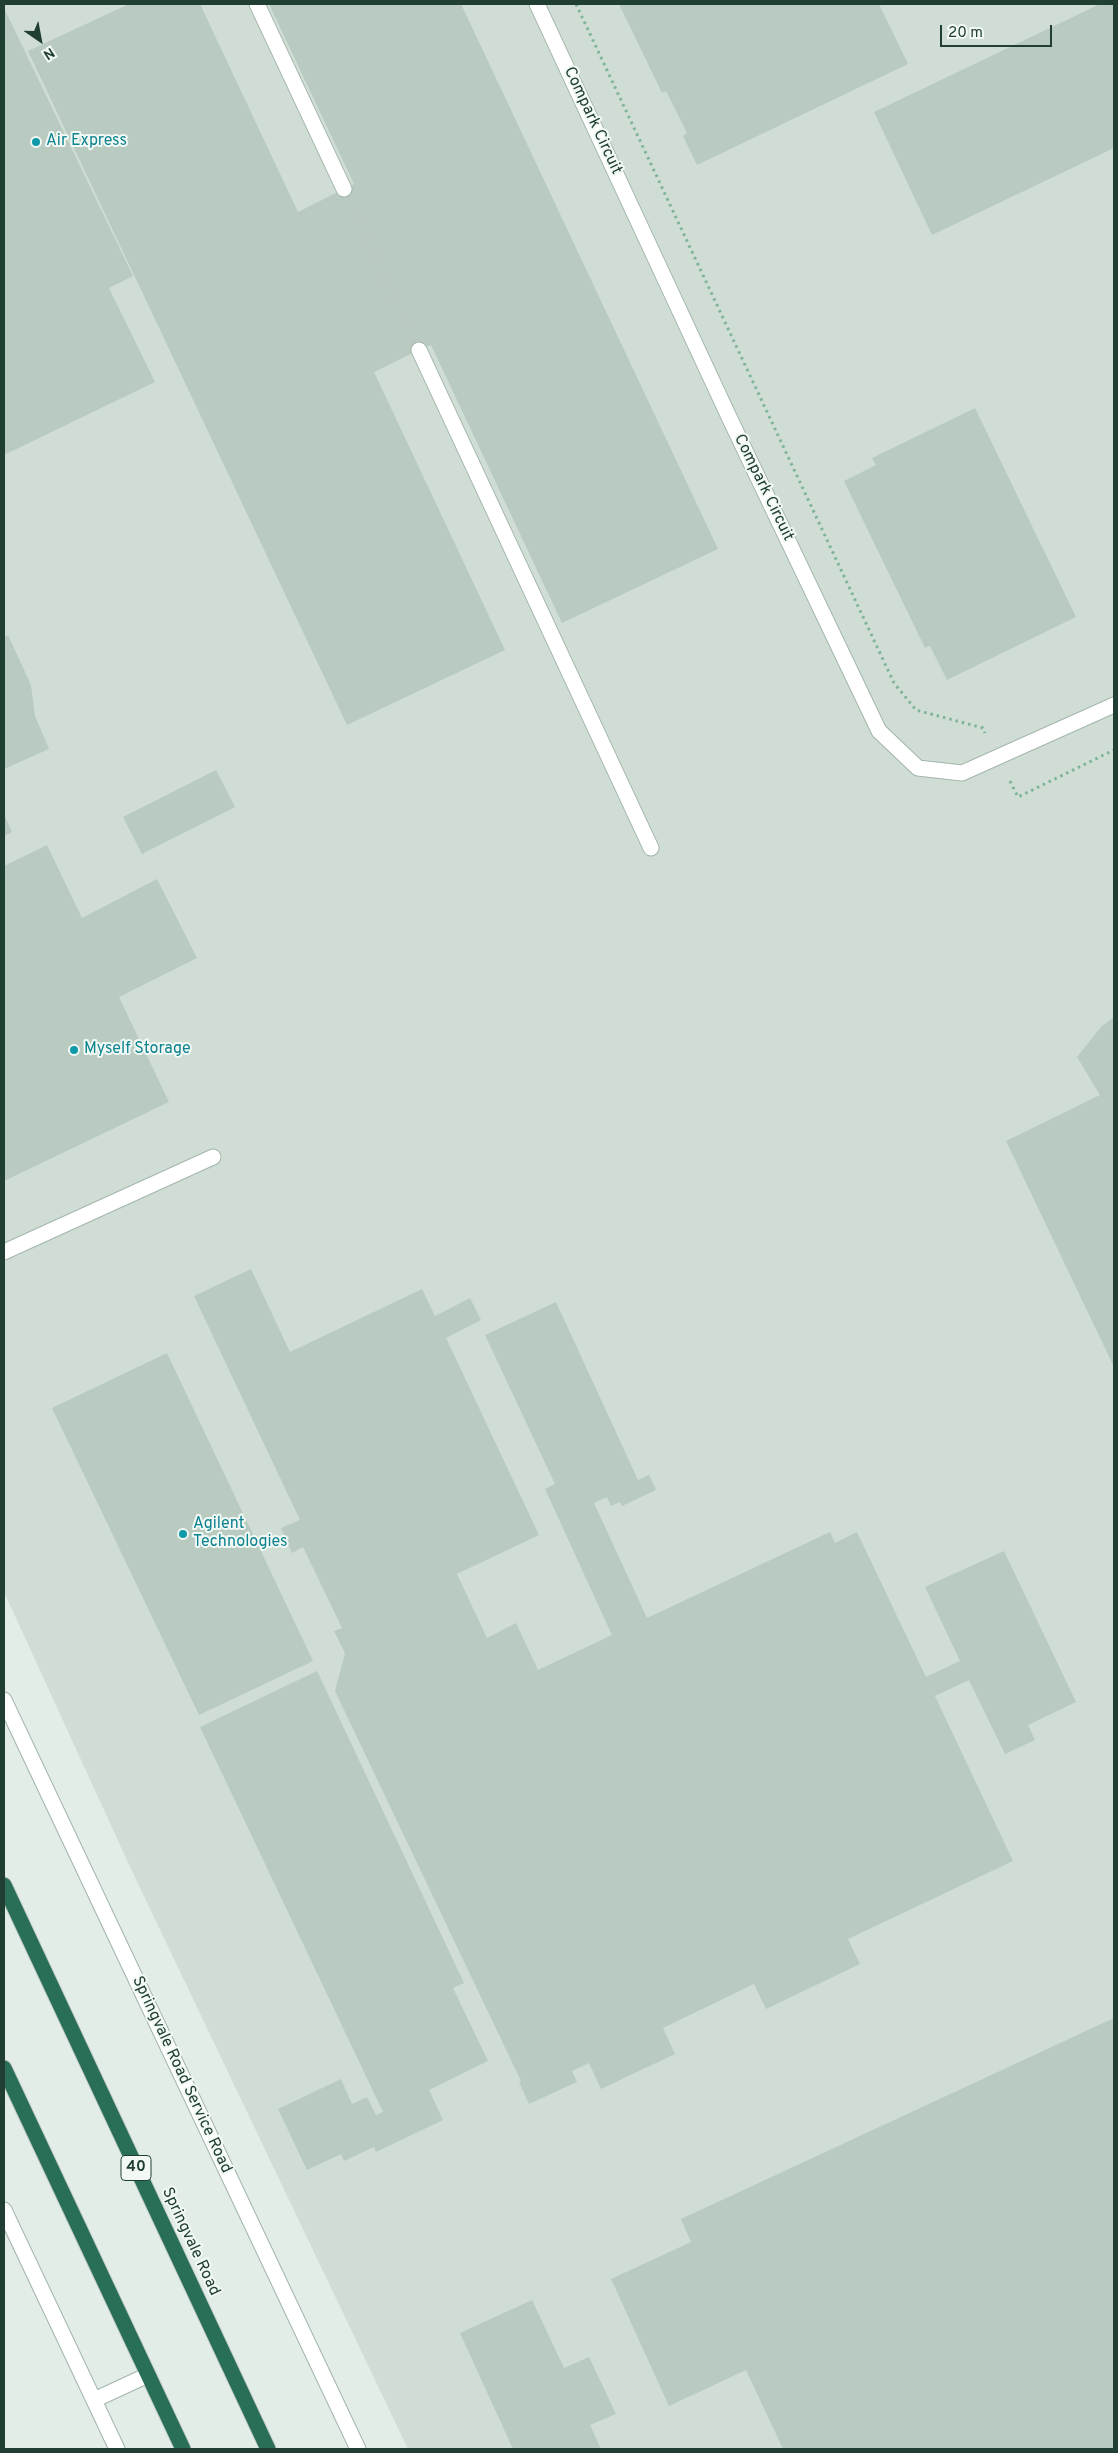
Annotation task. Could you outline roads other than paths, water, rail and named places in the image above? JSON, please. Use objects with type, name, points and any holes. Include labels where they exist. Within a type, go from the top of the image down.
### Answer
[{"type":"highway","name":"Springvale Road","points":[[4,1885],[268,2449]]},
{"type":"highway","points":[[4,2068],[183,2449]]},
{"type":"street","points":[[258,4],[344,189]]},
{"type":"street","name":"Compark Circuit","points":[[537,4],[725,408],[880,731],[918,768],[962,773],[1114,705]]},
{"type":"street","points":[[419,350],[651,848]]},
{"type":"street","points":[[4,1252],[213,1157]]},
{"type":"street","name":"Springvale Road Service Road","points":[[4,1700],[358,2449]]},
{"type":"street","points":[[4,2210],[117,2449]]},
{"type":"street","points":[[94,2400],[148,2375]]},
{"type":"tunnel","points":[[344,189],[419,350]]},
{"type":"place","name":"Air Express","points":[[36,142]]},
{"type":"place","name":"Myself Storage","points":[[74,1050]]},
{"type":"place","name":"Agilent Technologies","points":[[183,1534]]}]
